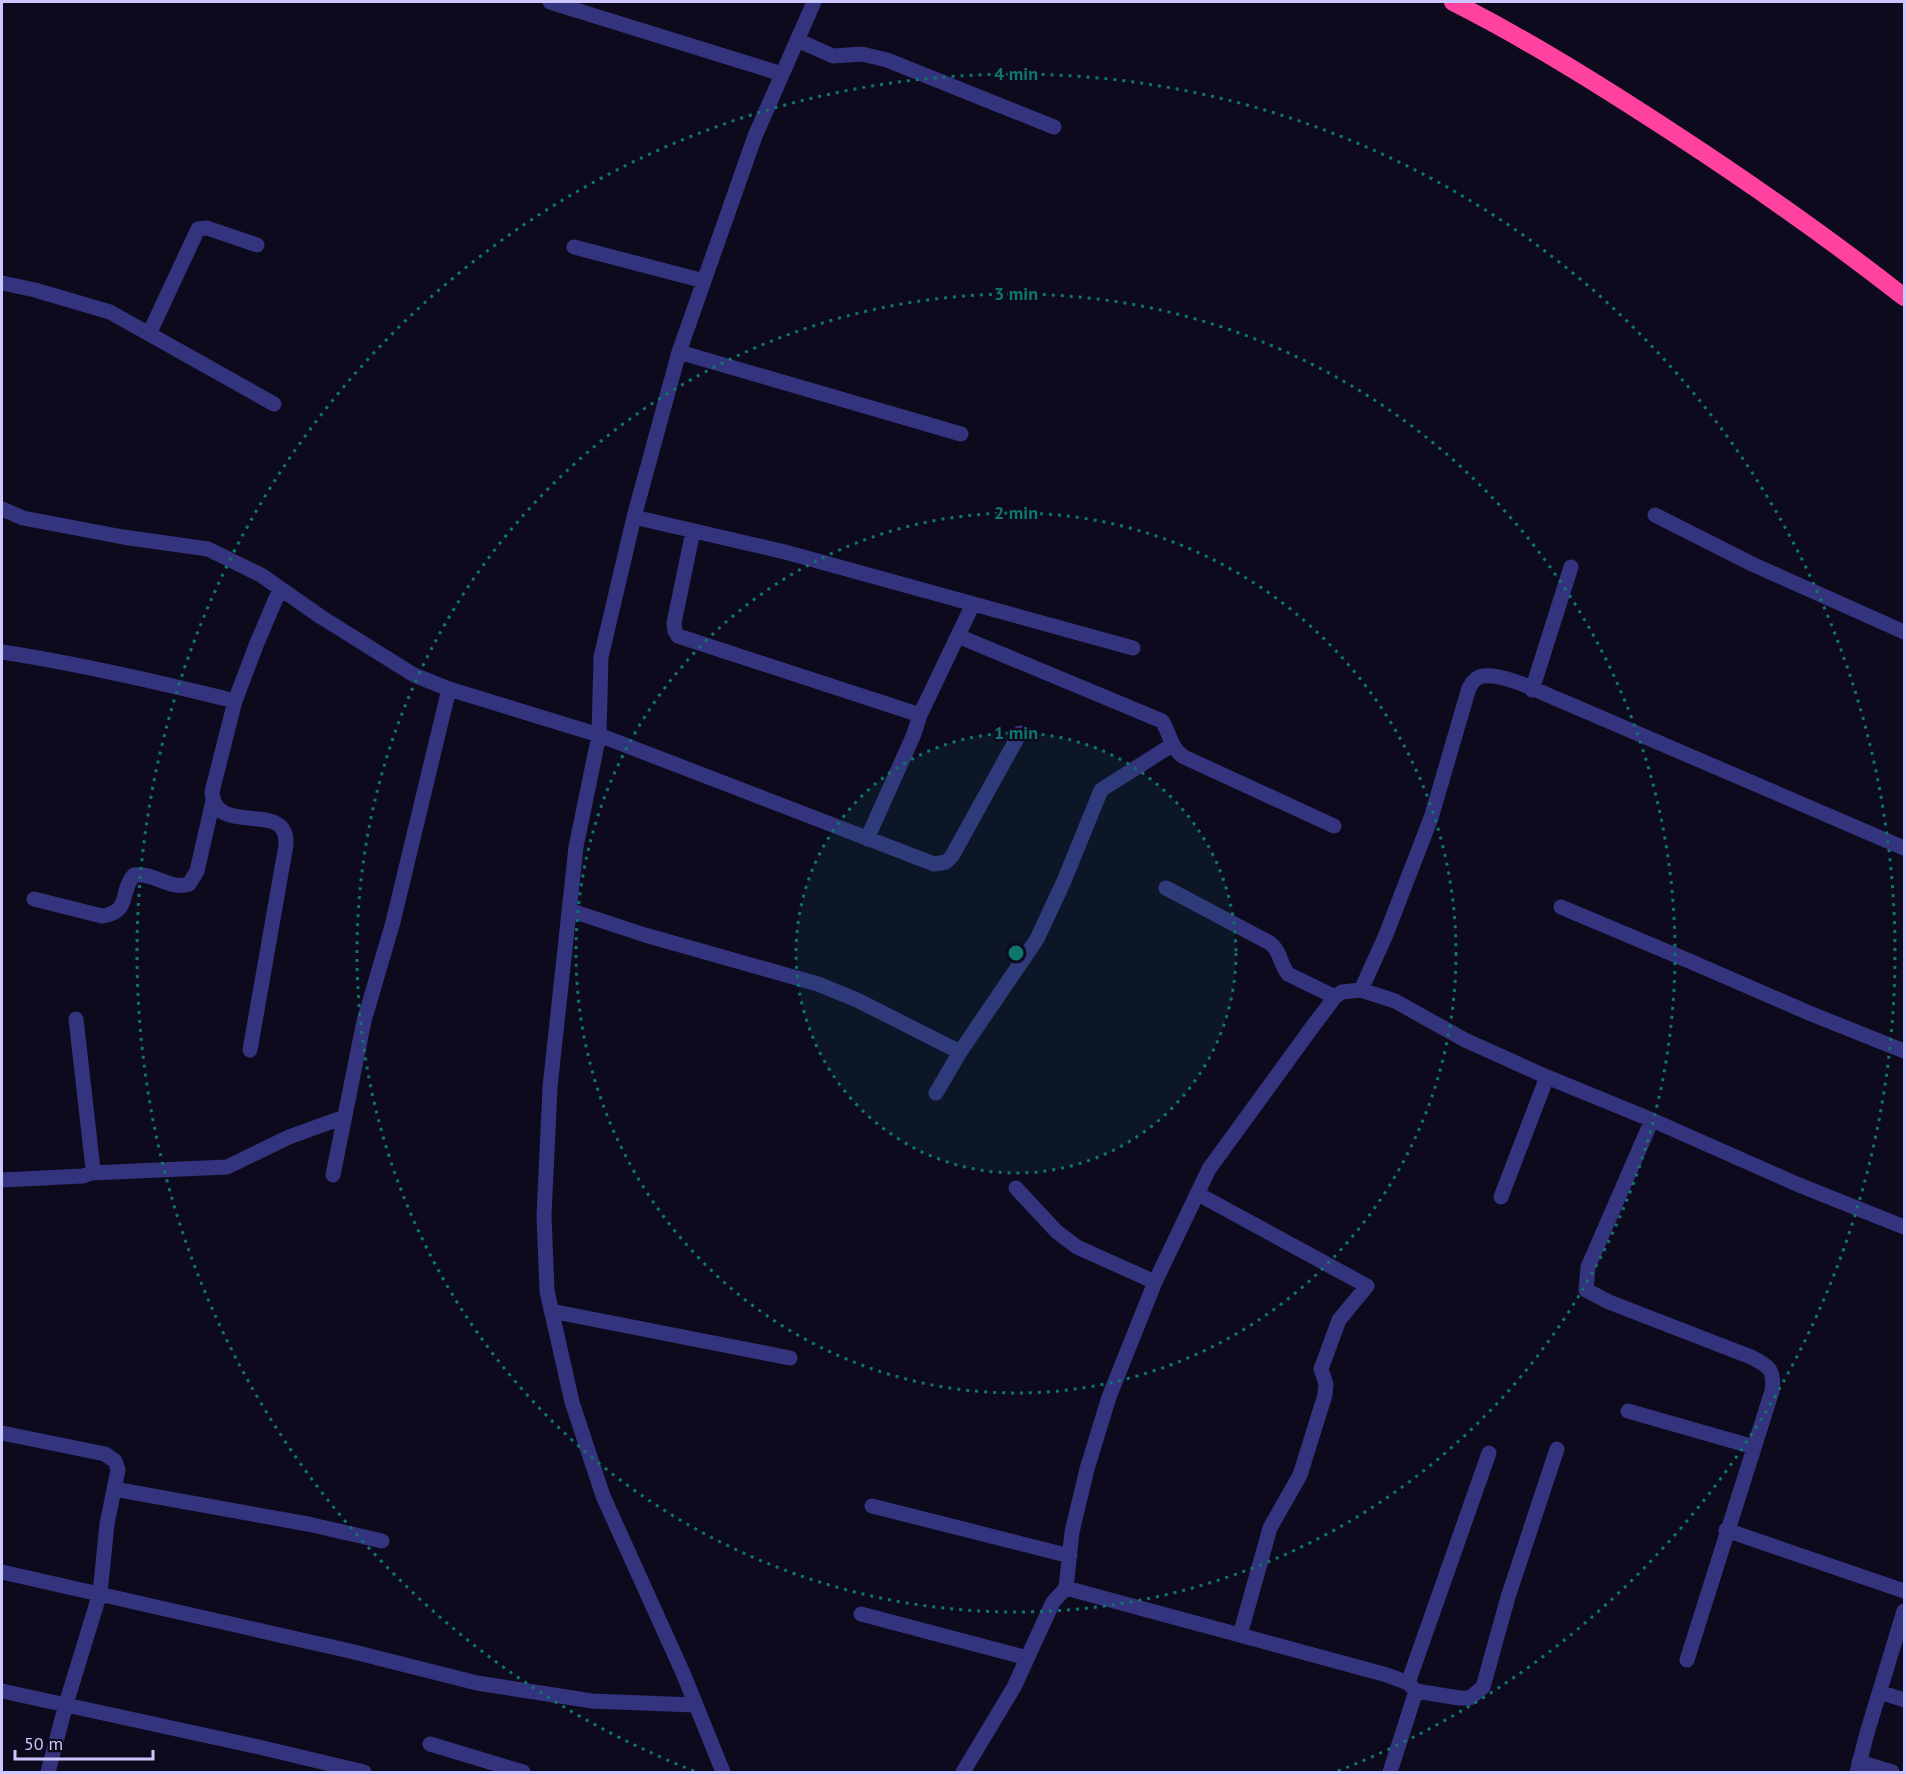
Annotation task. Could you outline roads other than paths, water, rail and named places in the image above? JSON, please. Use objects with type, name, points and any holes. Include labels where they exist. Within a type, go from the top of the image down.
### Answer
[{"type":"highway","points":[[1453,2],[1539,48],[1740,176],[1905,297]]},
{"type":"street","points":[[550,2],[783,74]]},
{"type":"street","points":[[723,1773],[683,1673],[603,1496],[572,1402],[547,1292],[544,1216],[550,1087],[576,847],[599,735],[601,657],[634,517],[679,352],[755,136],[814,2]]},
{"type":"street","points":[[797,40],[833,56],[862,54],[887,60],[1054,127]]},
{"type":"street","points":[[149,334],[198,229],[207,228],[257,245]]},
{"type":"street","points":[[574,247],[704,281]]},
{"type":"street","points":[[2,283],[110,312],[274,404]]},
{"type":"street","points":[[679,352],[961,434]]},
{"type":"street","points":[[2,509],[23,518],[123,537],[208,549],[261,575],[321,617],[414,675],[449,689],[599,735],[934,864],[946,862],[957,847],[1020,733]]},
{"type":"street","points":[[1655,515],[1752,564],[1905,632]]},
{"type":"street","points":[[634,517],[785,552],[1133,648]]},
{"type":"street","points":[[693,531],[674,623],[678,636],[920,715]]},
{"type":"street","points":[[1532,690],[1570,567]]},
{"type":"street","points":[[34,898],[102,916],[111,915],[123,905],[130,879],[134,874],[148,874],[179,886],[189,884],[197,871],[213,801],[212,792],[236,701],[280,589]]},
{"type":"street","points":[[867,839],[914,734],[920,715],[973,604]]},
{"type":"street","points":[[958,636],[1162,721],[1178,753],[1195,763],[1334,826]]},
{"type":"street","points":[[2,652],[60,661],[236,701]]},
{"type":"street","points":[[1361,990],[1385,937],[1431,818],[1468,688],[1472,682],[1484,676],[1506,680],[1532,690],[1905,848]]},
{"type":"street","points":[[333,1175],[364,1021],[393,922],[449,689]]},
{"type":"street","points":[[936,1093],[960,1052],[1037,939],[1064,881],[1101,790],[1172,745]]},
{"type":"street","points":[[213,801],[222,811],[242,818],[275,823],[281,826],[286,837],[250,1050]]},
{"type":"street","points":[[1167,888],[1270,944],[1278,951],[1288,974],[1335,997]]},
{"type":"street","points":[[1561,907],[1809,1013],[1905,1051]]},
{"type":"street","points":[[569,910],[645,935],[818,984],[857,1000],[960,1052]]},
{"type":"street","points":[[963,1773],[1014,1687],[1053,1602],[1066,1588],[1072,1532],[1087,1468],[1109,1397],[1155,1282],[1209,1169],[1335,997],[1348,990],[1361,990],[1395,1001],[1465,1040],[1547,1077],[1652,1120],[1799,1185],[1905,1227]]},
{"type":"street","points":[[76,1019],[93,1162],[91,1173]]},
{"type":"street","points":[[1501,1197],[1547,1077]]},
{"type":"street","points":[[2,1180],[83,1176],[91,1173],[227,1167],[289,1137],[344,1117]]},
{"type":"street","points":[[1652,1120],[1588,1267],[1586,1290],[1609,1302],[1751,1357],[1770,1370],[1774,1380],[1687,1660]]},
{"type":"street","points":[[1016,1188],[1057,1232],[1077,1247],[1155,1282]]},
{"type":"street","points":[[1198,1194],[1367,1286],[1339,1320],[1331,1341],[1321,1369],[1326,1384],[1325,1395],[1300,1475],[1270,1528],[1240,1635]]},
{"type":"street","points":[[551,1311],[790,1358]]},
{"type":"street","points":[[1628,1411],[1754,1447]]},
{"type":"street","points":[[2,1433],[105,1454],[117,1465],[107,1524],[100,1593],[66,1704],[48,1773]]},
{"type":"street","points":[[1066,1588],[1387,1675],[1412,1687],[1459,1698],[1470,1698],[1483,1687],[1508,1597],[1557,1449]]},
{"type":"street","points":[[1394,1772],[1412,1687],[1489,1453]]},
{"type":"street","points":[[114,1490],[308,1524],[382,1540]]},
{"type":"street","points":[[872,1506],[1070,1556]]},
{"type":"street","points":[[1726,1530],[1905,1591]]},
{"type":"street","points":[[2,1572],[339,1648],[477,1683],[592,1701],[694,1705]]},
{"type":"street","points":[[861,1614],[1027,1658]]},
{"type":"street","points":[[1892,1773],[1858,1767],[1904,1617]]},
{"type":"street","points":[[2,1691],[259,1747],[364,1773]]},
{"type":"street","points":[[1880,1692],[1905,1700]]},
{"type":"street","points":[[429,1744],[524,1773]]}]
